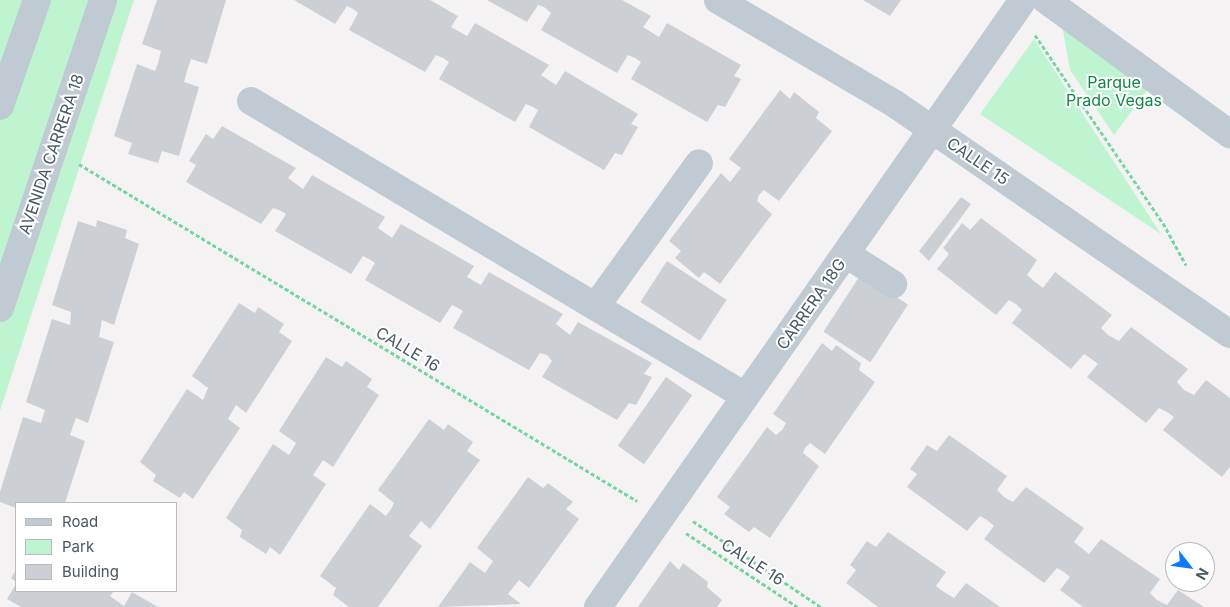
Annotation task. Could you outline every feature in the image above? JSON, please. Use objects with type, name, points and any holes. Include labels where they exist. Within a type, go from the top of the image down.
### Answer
[{"type":"street","points":[[0,106],[36,0]]},
{"type":"street","name":"AVENIDA CARRERA 18","points":[[0,308],[103,0]]},
{"type":"street","name":"CALLE 15","points":[[718,0],[932,129],[1230,334]]},
{"type":"street","points":[[1046,0],[1230,134]]},
{"type":"street","name":"CARRERA 18G","points":[[598,607],[1018,6]]},
{"type":"street","points":[[251,101],[745,396]]},
{"type":"street","points":[[596,306],[699,163]]},
{"type":"street","points":[[846,254],[893,284]]},
{"type":"path","points":[[1018,6],[1163,223],[1191,274]]},
{"type":"path","name":"CALLE 16","points":[[52,148],[664,510],[798,607]]},
{"type":"path","points":[[664,510],[821,607]]},
{"type":"green space","points":[[0,0],[134,0],[0,411]]},
{"type":"green space","name":"Parque Prado Vegas","points":[[1062,25],[1151,85],[1114,135],[1070,70]]},
{"type":"green space","points":[[1034,39],[1161,234],[980,114]]},
{"type":"building","points":[[157,0],[226,0],[207,64],[191,59],[187,71],[184,82],[199,87],[179,156],[162,151],[158,163],[128,154],[132,143],[114,136],[137,64],[155,71],[158,63],[161,51],[142,44]]},
{"type":"building","points":[[294,0],[430,0],[458,16],[451,27],[467,36],[475,23],[549,65],[541,75],[556,85],[565,71],[638,114],[631,124],[638,127],[622,155],[615,153],[604,170],[529,127],[538,110],[533,107],[526,104],[515,122],[439,79],[449,62],[443,58],[436,55],[425,72],[349,30],[358,13],[353,9],[347,6],[335,24]]},
{"type":"building","points":[[487,0],[622,0],[651,16],[643,27],[659,37],[667,23],[741,65],[734,76],[741,79],[725,107],[718,105],[707,122],[631,79],[641,62],[635,58],[628,55],[617,73],[541,30],[551,13],[544,7],[538,5],[527,22]]},
{"type":"building","points":[[863,0],[901,0],[890,16]]},
{"type":"building","points":[[780,90],[790,99],[794,92],[819,112],[816,118],[832,131],[779,201],[764,190],[759,195],[757,201],[772,214],[720,284],[704,272],[699,278],[675,258],[681,251],[669,241],[721,173],[730,182],[741,168],[729,159]]},
{"type":"building","points":[[222,126],[296,168],[288,178],[303,189],[312,175],[385,217],[378,228],[392,238],[401,224],[474,266],[467,277],[481,285],[489,272],[563,314],[556,324],[570,335],[578,322],[652,363],[644,374],[652,377],[636,405],[629,403],[617,420],[542,377],[552,361],[547,355],[540,353],[529,370],[453,328],[463,311],[458,308],[452,305],[440,323],[365,280],[375,263],[369,259],[363,256],[351,274],[275,231],[286,214],[279,210],[273,208],[261,224],[186,182],[196,165],[189,161],[206,134],[213,139]]},
{"type":"building","points":[[961,197],[971,204],[929,261],[919,251]]},
{"type":"building","points":[[981,218],[1037,260],[1027,275],[1043,288],[1055,272],[1112,315],[1101,328],[1108,335],[1119,341],[1131,327],[1188,369],[1177,382],[1184,390],[1194,395],[1206,380],[1230,398],[1230,467],[1222,477],[1163,430],[1174,417],[1159,408],[1146,423],[1087,377],[1098,364],[1090,358],[1084,354],[1071,369],[1012,323],[1022,310],[1016,304],[1009,300],[996,315],[937,269],[949,254],[943,248],[962,223],[970,230]]},
{"type":"building","points":[[97,220],[127,230],[125,238],[139,244],[114,325],[102,320],[99,337],[114,342],[88,423],[76,418],[70,435],[85,441],[65,502],[15,502],[15,508],[0,502],[0,492],[23,417],[41,423],[45,410],[26,402],[52,319],[70,325],[71,312],[52,305],[78,221],[96,227]]},
{"type":"building","points":[[667,261],[727,300],[700,341],[640,302]]},
{"type":"building","points":[[861,274],[908,304],[870,362],[823,332]]},
{"type":"building","points":[[239,303],[255,313],[258,307],[284,324],[279,332],[292,341],[246,413],[236,405],[228,419],[240,428],[193,499],[184,492],[180,498],[153,481],[156,475],[140,462],[187,389],[203,400],[208,388],[192,376]]},
{"type":"building","points":[[822,343],[832,351],[836,345],[861,363],[859,370],[875,382],[825,454],[810,443],[805,448],[803,453],[819,466],[770,538],[754,527],[749,532],[724,514],[730,507],[717,497],[767,427],[776,435],[782,430],[786,423],[773,414]]},
{"type":"building","points":[[326,357],[342,367],[346,361],[372,379],[367,387],[379,395],[333,467],[323,460],[313,475],[326,484],[280,555],[270,547],[266,554],[240,537],[242,530],[226,518],[273,444],[289,455],[296,443],[279,431]]},
{"type":"building","points":[[666,377],[692,395],[644,464],[618,446]]},
{"type":"building","points":[[429,419],[444,430],[448,424],[473,442],[467,451],[480,460],[430,529],[421,521],[409,536],[422,546],[378,607],[349,607],[333,595],[336,588],[320,576],[370,504],[386,516],[391,509],[394,503],[378,490]]},
{"type":"building","points":[[949,435],[1007,476],[997,490],[1004,497],[1013,502],[1026,487],[1084,528],[1074,542],[1089,554],[1101,539],[1160,579],[1150,593],[1157,600],[1167,605],[1177,592],[1181,592],[1204,607],[1083,607],[1060,590],[1070,577],[1064,572],[1057,568],[1044,583],[984,539],[994,526],[987,520],[980,516],[967,531],[907,487],[917,474],[910,469],[927,445],[937,451]]},
{"type":"building","points":[[528,477],[543,488],[548,483],[573,502],[566,509],[579,519],[529,588],[519,580],[508,594],[521,604],[438,607],[470,562],[485,573],[493,561],[477,548]]},
{"type":"building","points":[[888,532],[946,572],[936,586],[944,592],[954,598],[966,583],[1000,607],[878,607],[846,583],[856,570],[850,565],[867,541],[876,547]]},
{"type":"building","points":[[670,561],[679,570],[683,563],[708,582],[707,587],[722,600],[717,607],[638,607]]},
{"type":"building","points":[[15,572],[15,581],[11,578]]},
{"type":"building","points":[[15,586],[15,592],[113,592],[110,596],[124,606],[132,592],[158,607],[21,607],[7,599]]}]
